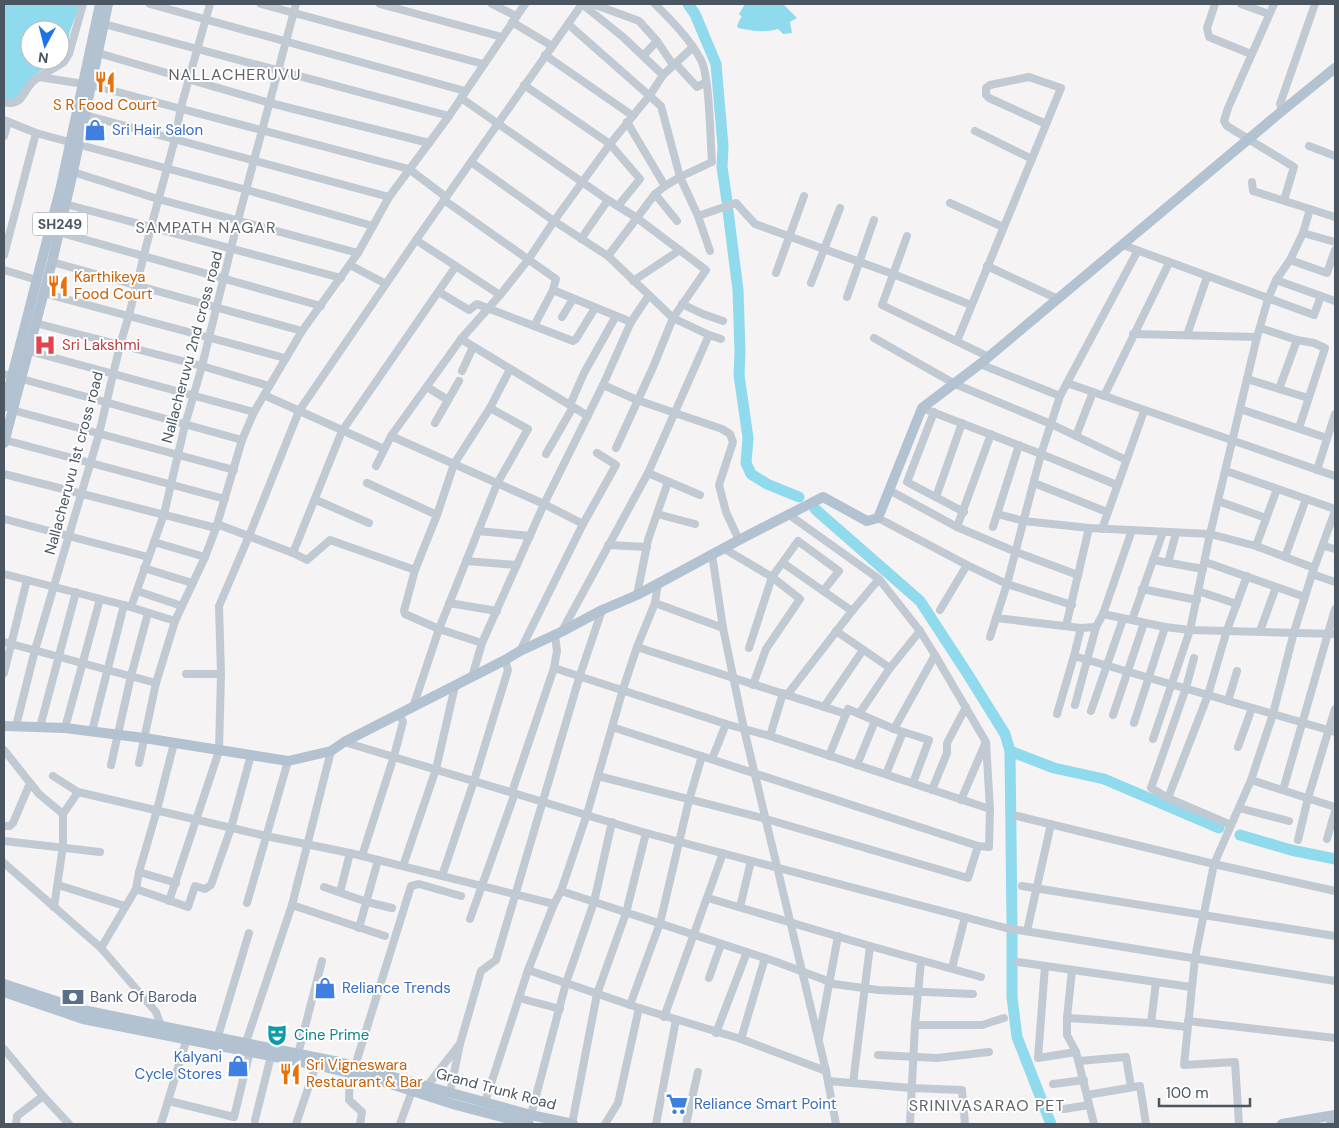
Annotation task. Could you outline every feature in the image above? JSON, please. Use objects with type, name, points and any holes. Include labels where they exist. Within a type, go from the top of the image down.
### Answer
[{"type":"main road","name":"SH249","points":[[12,376],[29,351],[52,262],[73,172],[75,143],[85,115],[100,4]]},
{"type":"main road","name":"SH249","points":[[4,441],[12,376],[75,143],[88,84],[98,54],[108,4]]},
{"type":"main road","points":[[4,726],[65,728],[117,734],[288,761],[331,751],[344,742],[520,651],[558,634],[602,610],[637,595],[823,497],[867,521],[878,518],[922,408],[985,360],[1335,68]]},
{"type":"main road","name":"Grand Trunk Road","points":[[4,984],[83,1010],[161,1029],[187,1038],[298,1054],[353,1070],[427,1086],[485,1102],[530,1120]]},
{"type":"main road","name":"Grand Trunk Road","points":[[4,992],[83,1019],[218,1036],[272,1056],[353,1070],[412,1092],[530,1120],[572,1124]]},
{"type":"main road","points":[[1282,1124],[1335,1115]]},
{"type":"street","points":[[4,102],[13,104],[17,102],[33,82],[64,62],[70,54],[83,4]]},
{"type":"street","points":[[150,4],[286,41],[463,95],[497,124],[608,200],[638,218],[706,270],[674,318],[616,448]]},
{"type":"street","name":"Nallacheruvu 1st cross road","points":[[16,726],[35,650],[99,434],[150,227],[210,4]]},
{"type":"street","points":[[261,4],[483,64]]},
{"type":"street","name":"Nallacheruvu 2nd cross road","points":[[92,731],[99,696],[127,606],[136,591],[164,514],[185,425],[225,278],[238,220],[296,4]]},
{"type":"street","points":[[380,4],[502,37]]},
{"type":"street","points":[[492,4],[552,46]]},
{"type":"street","points":[[139,763],[156,683],[175,621],[205,557],[217,526],[242,440],[254,412],[302,331],[358,253],[390,197],[449,116],[525,4]]},
{"type":"street","points":[[169,901],[219,751],[221,674],[218,606],[249,536],[299,411],[416,240],[582,4],[622,37],[663,75]]},
{"type":"street","points":[[593,4],[638,21],[657,41],[674,64],[697,87],[706,82]]},
{"type":"street","points":[[608,256],[655,194],[680,177],[712,162],[706,82],[702,61],[693,47],[655,4]]},
{"type":"street","points":[[1215,4],[1206,28],[1209,37],[1250,54]]},
{"type":"street","points":[[1241,4],[1269,14]]},
{"type":"street","points":[[1274,4],[1250,54],[1224,116],[1224,121],[1227,126],[1294,167],[1284,200]]},
{"type":"street","points":[[1282,111],[1280,104],[1315,4]]},
{"type":"street","points":[[104,24],[449,116]]},
{"type":"street","points":[[568,24],[661,106],[680,177],[698,216],[710,251]]},
{"type":"street","points":[[643,56],[657,41]]},
{"type":"street","points":[[376,466],[391,436],[461,339],[528,260],[582,182],[650,95],[663,75],[693,47]]},
{"type":"street","points":[[98,54],[270,103],[429,142]]},
{"type":"street","points":[[545,55],[630,119],[665,186]]},
{"type":"street","points":[[39,77],[88,84],[181,107],[262,131],[410,169],[445,199],[556,279],[553,290],[534,326]]},
{"type":"street","points":[[957,341],[1062,88],[1029,77],[990,85],[986,88],[986,95],[989,98],[1046,124]]},
{"type":"street","points":[[524,85],[610,144],[640,179],[618,206]]},
{"type":"street","points":[[85,115],[390,197]]},
{"type":"street","points":[[4,136],[6,121],[36,133],[373,226]]},
{"type":"street","points":[[975,131],[1032,158]]},
{"type":"street","points":[[4,255],[6,234],[36,133]]},
{"type":"street","points":[[1309,146],[1335,156]]},
{"type":"street","points":[[471,162],[554,221],[608,256],[674,318],[721,339]]},
{"type":"street","points":[[73,172],[158,199],[358,253]]},
{"type":"street","points":[[1252,182],[1253,191],[1335,217]]},
{"type":"street","points":[[655,194],[677,221]]},
{"type":"street","points":[[776,273],[804,196]]},
{"type":"street","points":[[581,239],[608,200]]},
{"type":"street","points":[[950,203],[1003,227]]},
{"type":"street","points":[[65,204],[341,278]]},
{"type":"street","points":[[698,216],[736,204],[755,224],[893,274],[971,305]]},
{"type":"street","points":[[811,284],[840,208]]},
{"type":"street","points":[[1153,739],[1190,630],[1210,534],[1257,337],[1268,299],[1276,280],[1290,260],[1310,209]]},
{"type":"street","points":[[846,298],[874,220]]},
{"type":"street","points":[[58,232],[321,306]]},
{"type":"street","points":[[1302,232],[1335,242]]},
{"type":"street","points":[[907,236],[882,305],[957,341],[985,360],[1060,396]]},
{"type":"street","points":[[416,240],[500,295]]},
{"type":"street","points":[[1123,245],[1137,252],[1314,315],[1321,296]]},
{"type":"street","points":[[633,281],[680,250]]},
{"type":"street","points":[[1290,260],[1327,273],[1335,250]]},
{"type":"street","points":[[990,637],[1016,552],[1041,454],[1060,396],[1137,252]]},
{"type":"street","points":[[52,262],[302,331]]},
{"type":"street","points":[[1104,396],[1169,263]]},
{"type":"street","points":[[350,265],[386,284]]},
{"type":"street","points":[[293,553],[342,432],[456,266]]},
{"type":"street","points":[[987,266],[1058,299]]},
{"type":"street","points":[[4,270],[37,280]]},
{"type":"street","points":[[1187,335],[1207,277]]},
{"type":"street","points":[[1276,280],[1335,301]]},
{"type":"street","points":[[553,290],[631,322]]},
{"type":"street","points":[[439,292],[468,310],[477,304],[573,341],[595,308]]},
{"type":"street","points":[[43,293],[210,336],[285,358]]},
{"type":"street","points":[[472,677],[482,643],[544,504],[603,385],[631,322],[649,296]]},
{"type":"street","points":[[562,317],[573,299]]},
{"type":"street","points":[[682,304],[723,321]]},
{"type":"street","points":[[546,454],[571,406],[584,373],[616,316]]},
{"type":"street","points":[[36,322],[202,366],[269,386]]},
{"type":"street","points":[[1260,328],[1297,340],[1314,343],[1325,348],[1317,377],[1298,428]]},
{"type":"street","points":[[1133,334],[1257,337]]},
{"type":"street","points":[[470,919],[554,668],[558,634],[648,473],[709,335]]},
{"type":"street","points":[[874,338],[955,384],[1050,424],[1126,460]]},
{"type":"street","points":[[461,339],[588,416]]},
{"type":"street","points":[[1279,389],[1297,340]]},
{"type":"street","points":[[462,370],[473,347]]},
{"type":"street","points":[[29,351],[254,412]]},
{"type":"street","points":[[482,643],[438,629],[406,614],[404,611],[415,570],[437,515],[454,464],[490,408],[510,369]]},
{"type":"street","points":[[12,376],[242,440]]},
{"type":"street","points":[[1247,379],[1308,398]]},
{"type":"street","points":[[434,423],[459,381]]},
{"type":"street","points":[[1067,383],[1335,476]]},
{"type":"street","points":[[603,385],[636,400],[722,429],[730,434],[733,442],[720,485],[726,512],[739,540]]},
{"type":"street","points":[[427,387],[448,400]]},
{"type":"street","points":[[1076,436],[1093,392]]},
{"type":"street","points":[[264,395],[342,432],[384,449]]},
{"type":"street","points":[[413,707],[438,629],[497,484],[528,429],[490,408]]},
{"type":"street","points":[[922,408],[1116,485]]},
{"type":"street","points":[[8,409],[234,470]]},
{"type":"street","points":[[1240,409],[1326,438]]},
{"type":"street","points":[[1102,529],[1144,410]]},
{"type":"street","points":[[934,412],[907,482],[964,512]]},
{"type":"street","points":[[1317,470],[1335,414]]},
{"type":"street","points":[[936,497],[962,423]]},
{"type":"street","points":[[957,527],[991,434]]},
{"type":"street","points":[[391,436],[544,504],[583,524]]},
{"type":"street","points":[[4,441],[225,499]]},
{"type":"street","points":[[993,527],[1019,445]]},
{"type":"street","points":[[520,651],[583,524],[616,465],[597,453]]},
{"type":"street","points":[[1226,471],[1335,510],[1294,632],[1273,714],[1251,780],[1214,864],[1195,958],[1184,1065],[1235,1062],[1239,1124]]},
{"type":"street","points":[[648,473],[700,495]]},
{"type":"street","points":[[4,474],[82,495],[217,526],[249,536],[307,560],[330,540],[415,570]]},
{"type":"street","points":[[637,595],[647,547],[668,482]]},
{"type":"street","points":[[367,483],[437,515]]},
{"type":"street","points":[[1034,483],[1107,512]]},
{"type":"street","points":[[1256,546],[1277,489]]},
{"type":"street","points":[[889,490],[957,527],[1078,575]]},
{"type":"street","points":[[1285,557],[1306,499]]},
{"type":"street","points":[[316,500],[369,523]]},
{"type":"street","points":[[1218,501],[1266,518]]},
{"type":"street","points":[[657,514],[696,524]]},
{"type":"street","points":[[612,727],[978,846],[990,847],[986,742],[935,655],[920,631],[879,579],[788,514]]},
{"type":"street","points":[[997,514],[1024,521],[1089,528],[1210,534],[1256,546],[1285,557],[1335,582]]},
{"type":"street","points":[[878,518],[1007,584],[1072,605]]},
{"type":"street","points":[[4,519],[148,557]]},
{"type":"street","points":[[1066,626],[1089,528]]},
{"type":"street","points":[[1075,705],[1096,627],[1103,614],[1132,530]]},
{"type":"street","points":[[478,531],[530,536]]},
{"type":"street","points":[[1132,620],[1163,532]]},
{"type":"street","points":[[1168,563],[1176,533]]},
{"type":"street","points":[[750,648],[772,577],[798,541],[839,570],[823,591]]},
{"type":"street","points":[[154,542],[205,557]]},
{"type":"street","points":[[608,545],[647,547]]},
{"type":"street","points":[[1324,546],[1335,549]]},
{"type":"street","points":[[723,548],[772,577],[800,599],[766,649],[753,685]]},
{"type":"street","points":[[712,554],[723,628],[753,772],[778,868],[826,1071],[836,1124]]},
{"type":"street","points":[[1153,560],[1204,566],[1247,576],[1305,597]]},
{"type":"street","points":[[466,561],[517,565]]},
{"type":"street","points":[[782,564],[852,611]]},
{"type":"street","points":[[940,610],[967,565]]},
{"type":"street","points":[[144,568],[192,583]]},
{"type":"street","points":[[4,574],[127,606],[175,621]]},
{"type":"street","points":[[1168,798],[1208,695],[1227,630],[1247,576]]},
{"type":"street","points":[[770,736],[785,694],[879,579]]},
{"type":"street","points":[[4,673],[8,643],[28,580]]},
{"type":"street","points":[[485,1102],[528,970],[561,891],[587,814],[623,689],[637,647],[655,603],[658,583]]},
{"type":"street","points":[[1260,631],[1276,587]]},
{"type":"street","points":[[1142,589],[1196,600]]},
{"type":"street","points":[[136,591],[182,606]]},
{"type":"street","points":[[1198,591],[1237,604]]},
{"type":"street","points":[[40,727],[76,592]]},
{"type":"street","points":[[65,728],[100,599]]},
{"type":"street","points":[[449,603],[497,611]]},
{"type":"street","points":[[655,603],[723,628]]},
{"type":"street","points":[[1283,790],[1302,722],[1331,634],[1335,609]]},
{"type":"street","points":[[450,1092],[460,1044],[481,971],[496,960],[580,675],[602,610]]},
{"type":"street","points":[[111,765],[131,676],[148,613]]},
{"type":"street","points":[[1103,614],[1165,627],[1190,630],[1331,634]]},
{"type":"street","points":[[996,618],[1081,628],[1096,627]]},
{"type":"street","points":[[1091,711],[1123,619]]},
{"type":"street","points":[[1113,715],[1144,623]]},
{"type":"street","points":[[1134,723],[1165,627]]},
{"type":"street","points":[[1057,714],[1081,628]]},
{"type":"street","points":[[859,714],[890,668],[920,631]]},
{"type":"street","points":[[836,632],[890,668]]},
{"type":"street","points":[[8,643],[156,683]]},
{"type":"street","points":[[637,647],[846,714]]},
{"type":"street","points":[[824,707],[863,650]]},
{"type":"street","points":[[894,729],[935,655]]},
{"type":"street","points":[[1074,656],[1332,731]]},
{"type":"street","points":[[1194,658],[1186,688],[1151,788],[1168,798],[1231,825]]},
{"type":"street","points":[[442,876],[508,670],[505,660]]},
{"type":"street","points":[[554,668],[726,724],[770,736],[990,809]]},
{"type":"street","points":[[1228,701],[1237,670]]},
{"type":"street","points":[[186,674],[221,674]]},
{"type":"street","points":[[403,866],[436,769],[455,686]]},
{"type":"street","points":[[932,790],[947,753],[948,740],[966,707]]},
{"type":"street","points":[[829,756],[848,708],[894,729],[929,740],[913,783]]},
{"type":"street","points":[[1238,747],[1252,708]]},
{"type":"street","points":[[1298,840],[1308,798],[1332,731],[1335,709]]},
{"type":"street","points":[[362,856],[403,722],[399,714]]},
{"type":"street","points":[[857,765],[875,721]]},
{"type":"street","points":[[712,759],[726,724]]},
{"type":"street","points":[[886,774],[903,732]]},
{"type":"street","points":[[344,742],[646,833],[965,917],[1027,931],[1335,981]]},
{"type":"street","points":[[961,800],[986,742]]},
{"type":"street","points":[[101,948],[136,889],[174,743]]},
{"type":"street","points":[[4,750],[39,794],[63,814]]},
{"type":"street","points":[[169,1101],[234,1121],[248,1047],[292,905],[331,751]]},
{"type":"street","points":[[136,889],[188,907],[195,886],[205,889],[211,885],[231,828],[251,755]]},
{"type":"street","points":[[630,1005],[660,923],[689,800],[702,756]]},
{"type":"street","points":[[247,903],[288,761]]},
{"type":"street","points":[[53,776],[78,792],[266,836],[350,853],[554,904]]},
{"type":"street","points":[[598,776],[766,819],[968,878],[978,846]]},
{"type":"street","points":[[1251,780],[1335,807]]},
{"type":"street","points":[[4,826],[10,826],[13,823],[30,783]]},
{"type":"street","points":[[54,907],[62,846],[63,814],[78,792]]},
{"type":"street","points":[[1239,808],[1289,821]]},
{"type":"street","points":[[1327,839],[1335,811]]},
{"type":"street","points":[[1017,816],[1335,891]]},
{"type":"street","points":[[530,1120],[566,983],[594,902],[612,822]]},
{"type":"street","points":[[1027,931],[1051,824]]},
{"type":"street","points":[[572,1124],[597,994],[626,913],[646,833]]},
{"type":"street","points":[[4,840],[100,852]]},
{"type":"street","points":[[664,1017],[723,852]]},
{"type":"street","points":[[340,892],[350,853]]},
{"type":"street","points":[[359,928],[378,860]]},
{"type":"street","points":[[740,907],[751,860]]},
{"type":"street","points":[[4,863],[101,948],[156,1012],[161,1029]]},
{"type":"street","points":[[139,872],[176,884]]},
{"type":"street","points":[[360,1124],[362,1112],[349,1100],[353,1070],[411,886],[419,884],[461,896]]},
{"type":"street","points":[[58,886],[125,906]]},
{"type":"street","points":[[1022,886],[1335,936]]},
{"type":"street","points":[[324,887],[367,902],[392,908]]},
{"type":"street","points":[[561,891],[747,952],[834,984],[864,988],[973,994]]},
{"type":"street","points":[[708,898],[981,977]]},
{"type":"street","points":[[292,905],[385,936]]},
{"type":"street","points":[[952,968],[965,917]]},
{"type":"street","points":[[218,1036],[249,933]]},
{"type":"street","points":[[819,1042],[838,936]]},
{"type":"street","points":[[709,978],[721,944]]},
{"type":"street","points":[[853,1083],[870,946]]},
{"type":"street","points":[[716,1033],[747,952]]},
{"type":"street","points":[[741,1039],[764,958]]},
{"type":"street","points":[[298,1054],[322,961]]},
{"type":"street","points":[[910,1124],[915,1026],[921,961]]},
{"type":"street","points":[[1018,962],[1191,987]]},
{"type":"street","points":[[1045,966],[1038,1058],[1076,1052]]},
{"type":"street","points":[[528,970],[664,1017],[741,1039],[826,1071]]},
{"type":"street","points":[[1072,970],[1067,1035],[1079,1061],[1094,1124]]},
{"type":"street","points":[[1151,1023],[1156,982]]},
{"type":"street","points":[[519,998],[560,1009]]},
{"type":"street","points":[[605,1124],[618,1103],[639,1008]]},
{"type":"street","points":[[915,1026],[982,1024],[1004,1018]]},
{"type":"street","points":[[1067,1018],[1187,1024],[1335,1038]]},
{"type":"street","points":[[656,1124],[676,1020]]},
{"type":"street","points":[[161,1124],[187,1038]]},
{"type":"street","points":[[427,1086],[460,1044]]},
{"type":"street","points":[[4,1050],[69,1124]]},
{"type":"street","points":[[878,1055],[937,1058],[989,1052]]},
{"type":"street","points":[[254,1120],[272,1056]]},
{"type":"street","points":[[1079,1061],[1126,1057],[1131,1087]]},
{"type":"street","points":[[296,1124],[316,1065]]},
{"type":"street","points":[[686,1124],[698,1072]]},
{"type":"street","points":[[828,1080],[912,1088],[962,1090],[965,1124]]},
{"type":"street","points":[[1053,1084],[1084,1080]]},
{"type":"street","points":[[1087,1095],[1140,1086],[1146,1124]]},
{"type":"street","points":[[400,1124],[412,1092]]},
{"type":"street","points":[[16,1124],[17,1116],[43,1096]]},
{"type":"street","points":[[1064,1109],[1089,1106]]},
{"type":"water","points":[[4,4],[80,4],[70,31],[70,20],[20,20],[20,70],[42,70],[36,74],[17,98],[12,100],[4,99]]},
{"type":"water","points":[[745,4],[783,4],[797,18],[790,22],[792,33],[783,34],[778,29],[758,31],[738,28],[737,26],[742,17],[739,14]]},
{"type":"waterway","points":[[688,4],[695,14],[716,64],[723,146],[722,167],[727,201]]},
{"type":"waterway","points":[[728,211],[738,290],[739,375],[748,438],[746,463],[751,474],[767,484],[799,497]]},
{"type":"waterway","points":[[815,509],[920,601],[1005,734],[1010,751],[1012,924]]},
{"type":"waterway","points":[[1010,751],[1054,768],[1104,779],[1219,828]]},
{"type":"waterway","points":[[1240,835],[1291,850],[1335,859]]},
{"type":"waterway","points":[[1012,934],[1012,997],[1017,1037],[1051,1124]]},
{"type":"place","name":"S R Food Court","points":[[105,82]]},
{"type":"place","name":"Sri Hair Salon","points":[[95,130]]},
{"type":"place","name":"Karthikeya Food Court","points":[[58,286]]},
{"type":"place","name":"Sri Lakshmi","points":[[45,345]]},
{"type":"place","name":"Reliance Trends","points":[[325,988]]},
{"type":"place","name":"Bank Of Baroda","points":[[73,997]]},
{"type":"place","name":"Cine Prime","points":[[277,1035]]},
{"type":"place","name":"Kalyani Cycle Stores","points":[[238,1066]]},
{"type":"place","name":"Sri Vigneswara Restaurant & Bar","points":[[290,1074]]},
{"type":"place","name":"Reliance Smart Point","points":[[677,1104]]},
{"type":"district","name":"NALLACHERUVU","points":[[235,74]]},
{"type":"district","name":"SAMPATH NAGAR","points":[[206,227]]},
{"type":"district","name":"SRINIVASARAO PET","points":[[987,1105]]}]
